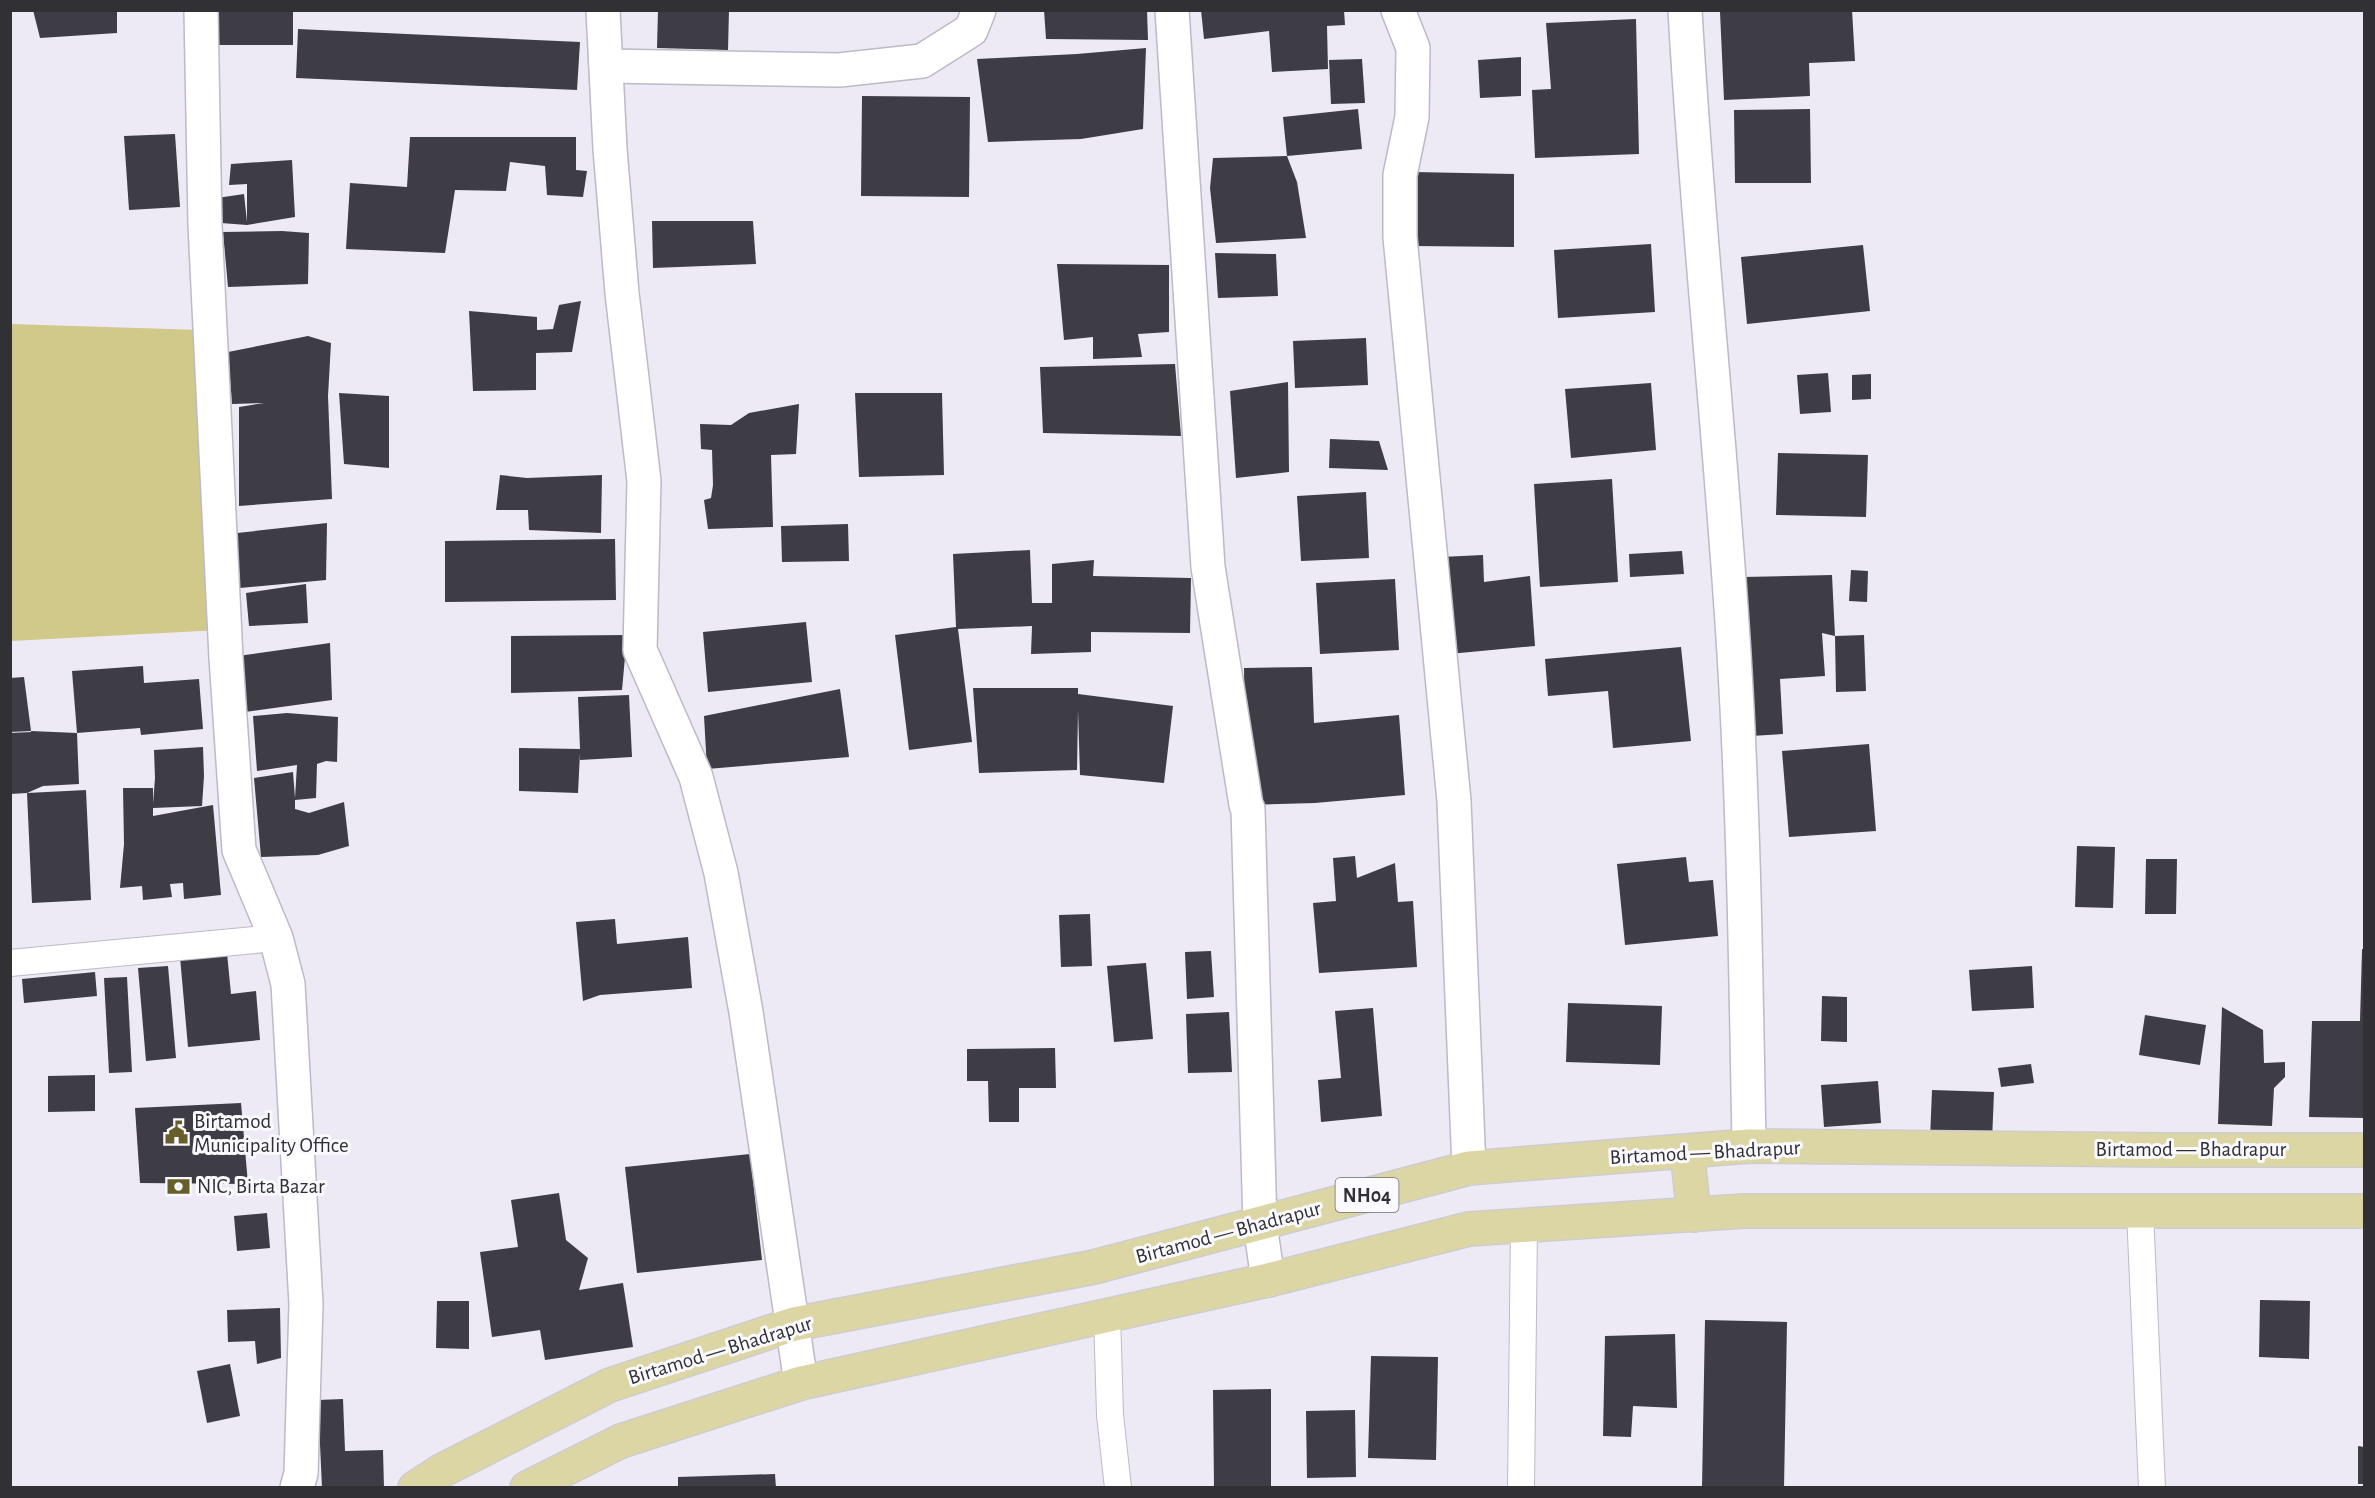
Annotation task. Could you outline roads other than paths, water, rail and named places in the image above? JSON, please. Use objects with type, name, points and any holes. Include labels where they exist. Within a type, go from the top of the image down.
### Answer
[{"type":"main road","name":"Birtamod — Bhadrapur","points":[[415,1488],[441,1471],[610,1385],[794,1324],[1094,1267],[1469,1168],[1749,1146],[2364,1150]]},
{"type":"main road","points":[[1687,1151],[1694,1215]]},
{"type":"main road","points":[[527,1488],[621,1441],[801,1383],[1268,1280],[1468,1228],[1744,1211],[2364,1211]]},
{"type":"street","points":[[201,10],[206,237],[225,658],[238,850],[276,938],[288,984],[306,1304],[302,1473],[297,1488]]},
{"type":"street","points":[[603,10],[610,149],[622,292],[644,481],[640,650],[696,777],[721,873],[746,1012],[801,1383]]},
{"type":"street","points":[[606,66],[838,70],[922,61],[971,30],[979,10]]},
{"type":"street","points":[[1173,10],[1208,567],[1248,809],[1260,1224],[1268,1280]]},
{"type":"street","points":[[1398,10],[1413,48],[1412,117],[1400,175],[1400,237],[1454,801],[1469,1168]]},
{"type":"street","points":[[1685,10],[1693,154],[1733,639],[1741,777],[1749,1146]]},
{"type":"lane","points":[[10,963],[276,938]]},
{"type":"lane","points":[[2140,1211],[2152,1488]]},
{"type":"lane","points":[[1521,1488],[1524,1226]]},
{"type":"lane","points":[[1107,1314],[1110,1415],[1118,1488]]},
{"type":"place","name":"Birtamod Municipality Office","points":[[176,1133]]},
{"type":"place","name":"NIC, Birta Bazar","points":[[179,1186]]}]
